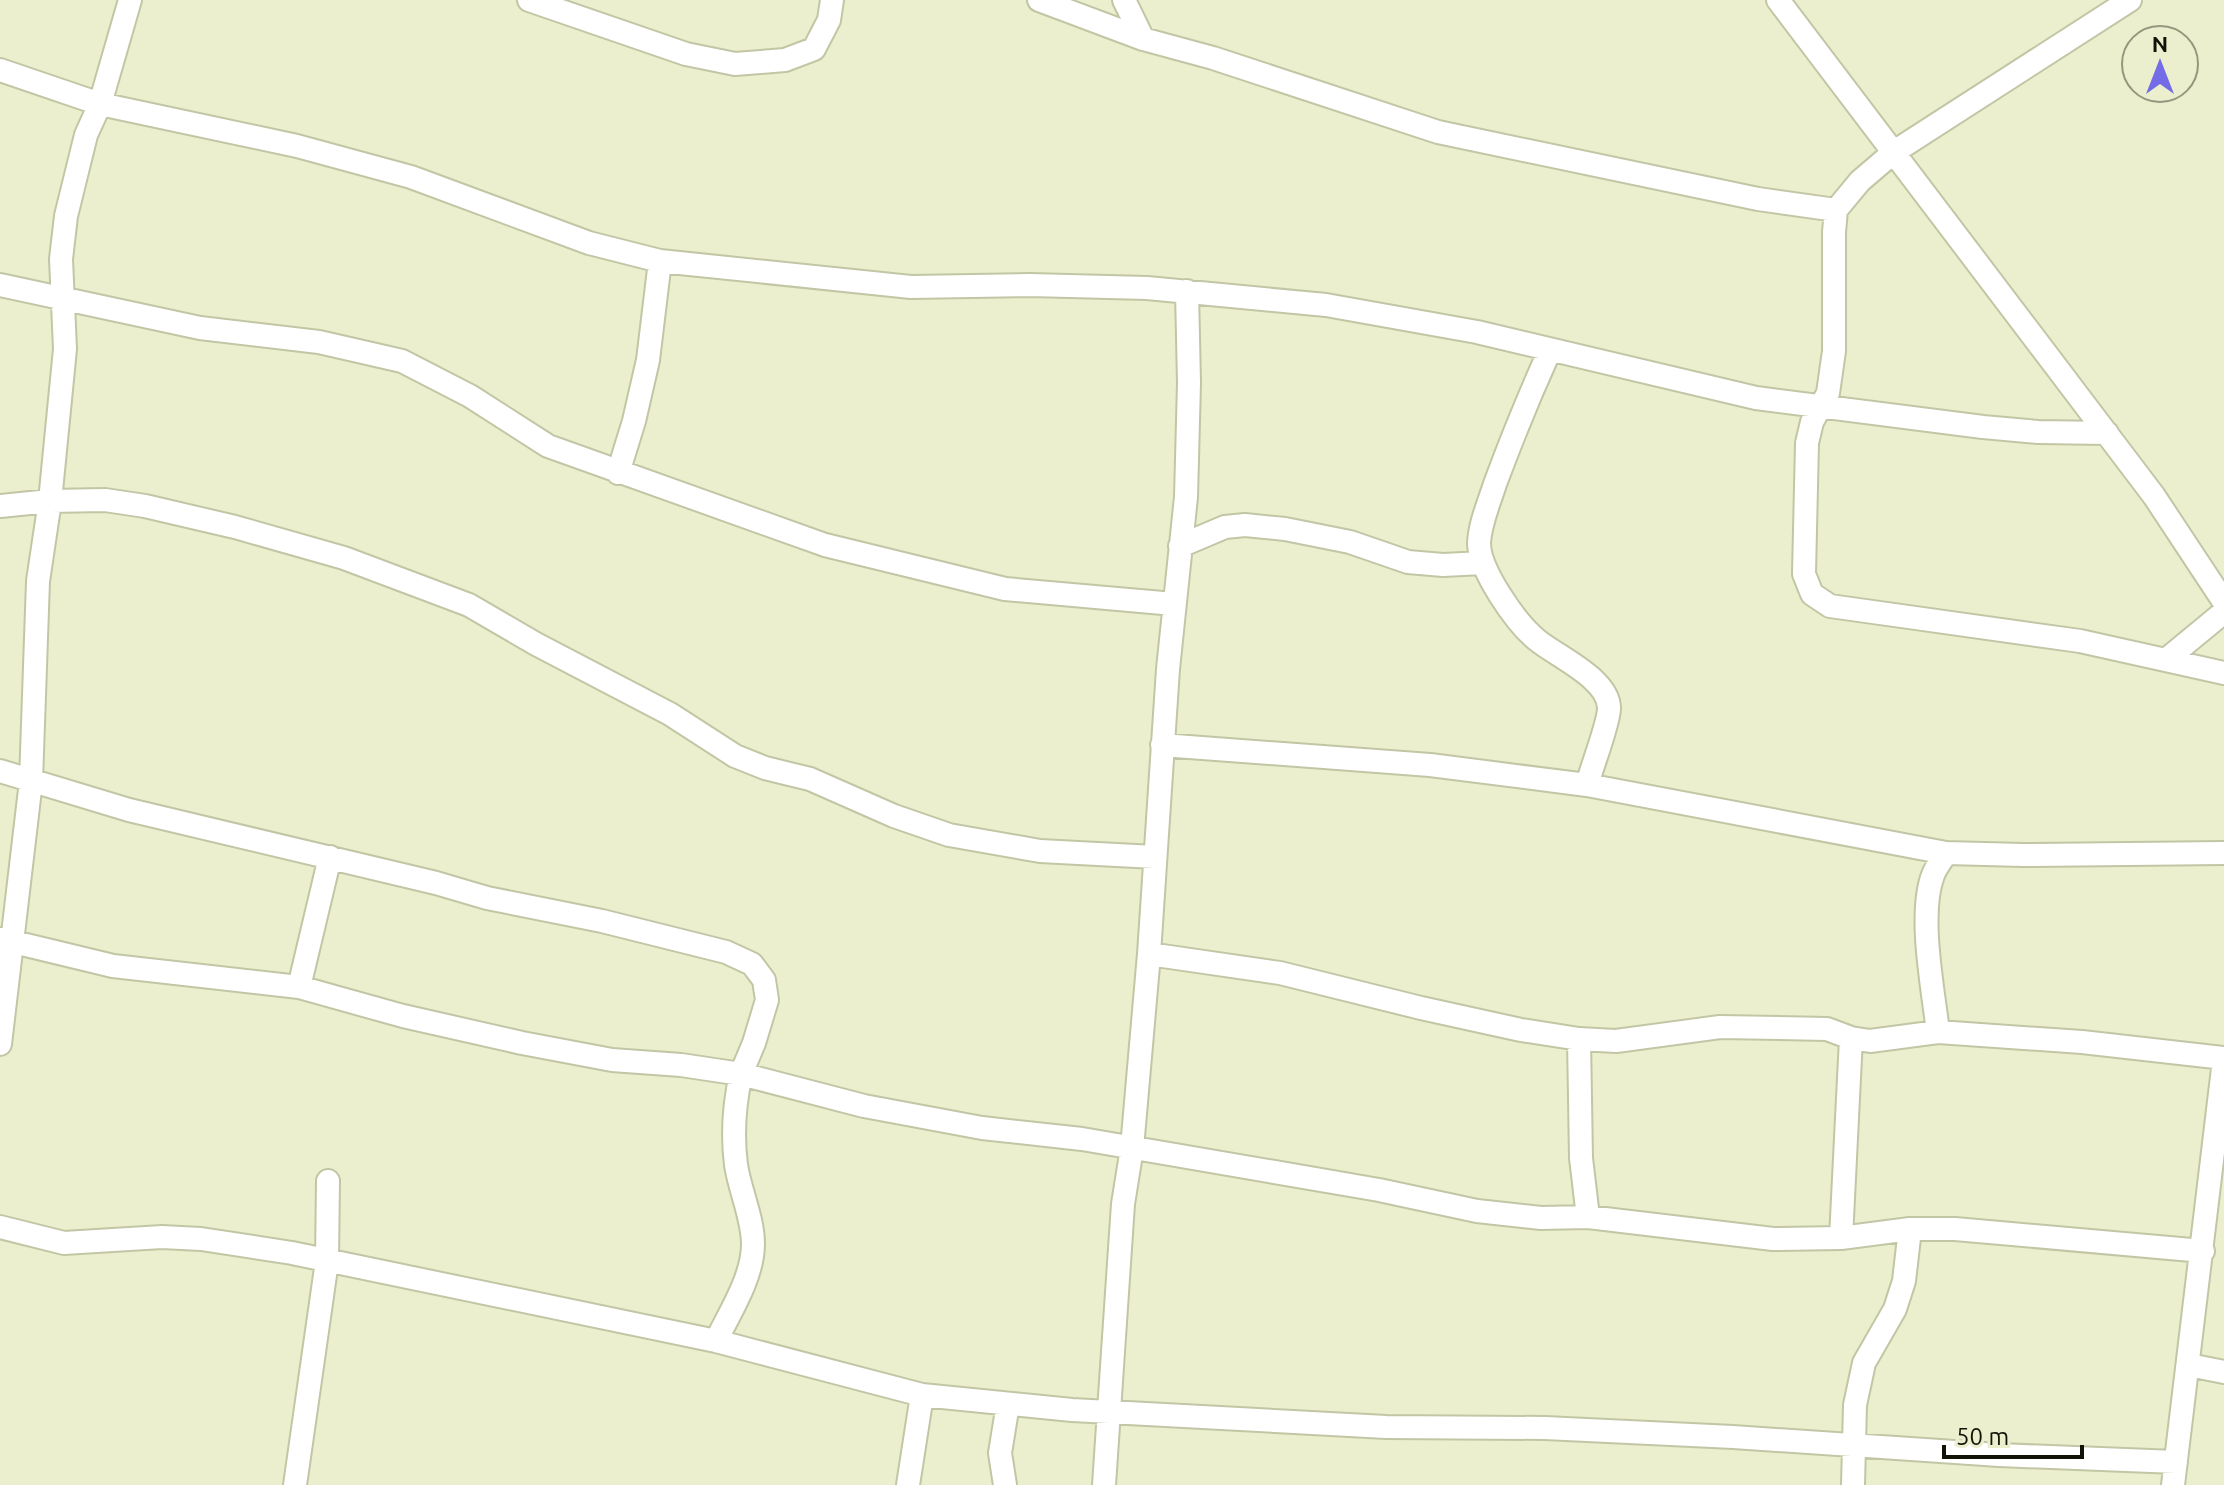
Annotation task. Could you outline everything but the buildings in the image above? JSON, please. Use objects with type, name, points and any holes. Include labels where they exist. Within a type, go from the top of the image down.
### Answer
[{"type":"street","points":[[0,1044],[6,940],[31,781],[32,681],[38,581],[50,501],[65,349],[61,259],[66,216],[86,135],[100,104],[130,0]]},
{"type":"street","points":[[529,0],[686,54],[735,64],[785,60],[814,49],[829,20],[832,0]]},
{"type":"street","points":[[1039,0],[1143,39],[1213,58],[1438,132],[1758,199],[1836,210]]},
{"type":"street","points":[[1124,0],[1143,39]]},
{"type":"street","points":[[1778,0],[2154,496],[2224,602]]},
{"type":"street","points":[[2130,0],[1894,152],[1860,181],[1836,210],[1834,351],[1828,393],[1812,422],[1807,443],[1804,574],[1812,594],[1830,606],[2080,641],[2224,673]]},
{"type":"street","points":[[0,70],[100,104],[297,146],[411,177],[589,243],[660,261],[911,287],[1030,285],[1187,291],[1326,305],[1477,332],[1756,398],[2024,431],[2107,433]]},
{"type":"street","points":[[618,473],[648,360],[660,261]]},
{"type":"street","points":[[0,285],[200,328],[319,342],[402,361],[470,396],[548,446],[825,545],[1005,589],[1174,604]]},
{"type":"street","points":[[1104,1485],[1123,1204],[1132,1148],[1149,954],[1162,745],[1186,497],[1189,383],[1187,291]]},
{"type":"street","points":[[1550,350],[1516,425],[1481,525],[1479,545],[1483,563],[1520,625],[1539,643],[1554,650],[1596,683],[1606,695],[1609,709],[1587,785]]},
{"type":"street","points":[[0,506],[105,500],[145,506],[235,527],[344,558],[446,594],[643,698],[735,756],[765,768],[810,779],[894,816],[949,835],[1040,851],[1155,857]]},
{"type":"street","points":[[1180,546],[1225,527],[1245,525],[1285,529],[1350,542],[1408,562],[1443,565],[1483,563]]},
{"type":"street","points":[[2167,659],[2224,612]]},
{"type":"street","points":[[1162,745],[1430,765],[1587,785],[1946,853],[2224,853]]},
{"type":"street","points":[[0,771],[129,810],[487,898],[662,935],[726,952],[752,964],[764,980],[767,1000],[741,1074],[733,1116],[736,1165],[753,1240],[752,1254],[747,1274],[716,1341]]},
{"type":"street","points":[[1938,1032],[1927,903],[1933,875],[1946,853]]},
{"type":"street","points":[[299,987],[330,857]]},
{"type":"street","points":[[6,940],[113,966],[299,987],[403,1016],[612,1060],[681,1065],[741,1074],[864,1106],[982,1128],[1132,1148],[1379,1190],[1477,1211],[1541,1218],[1588,1217],[1773,1239],[1841,1238],[1910,1229],[1955,1229],[2203,1251]]},
{"type":"street","points":[[1149,954],[1280,973],[1436,1012],[1579,1039],[1616,1041],[1720,1027],[1827,1029],[1870,1041],[1938,1032],[2082,1042],[2224,1059],[2215,1223],[2203,1251],[2173,1485]]},
{"type":"street","points":[[1841,1238],[1851,1038]]},
{"type":"street","points":[[1579,1039],[1581,1158],[1588,1217]]},
{"type":"street","points":[[295,1485],[327,1261],[328,1181]]},
{"type":"street","points":[[0,1227],[64,1243],[162,1237],[201,1239],[292,1253],[716,1341],[922,1395],[1008,1404],[1386,1427],[1545,1428],[2176,1462]]},
{"type":"street","points":[[1853,1485],[1855,1405],[1864,1363],[1895,1309],[1904,1281],[1910,1229]]},
{"type":"street","points":[[2189,1365],[2224,1372]]},
{"type":"street","points":[[908,1485],[922,1395]]},
{"type":"street","points":[[1005,1485],[1000,1453],[1008,1404]]}]
